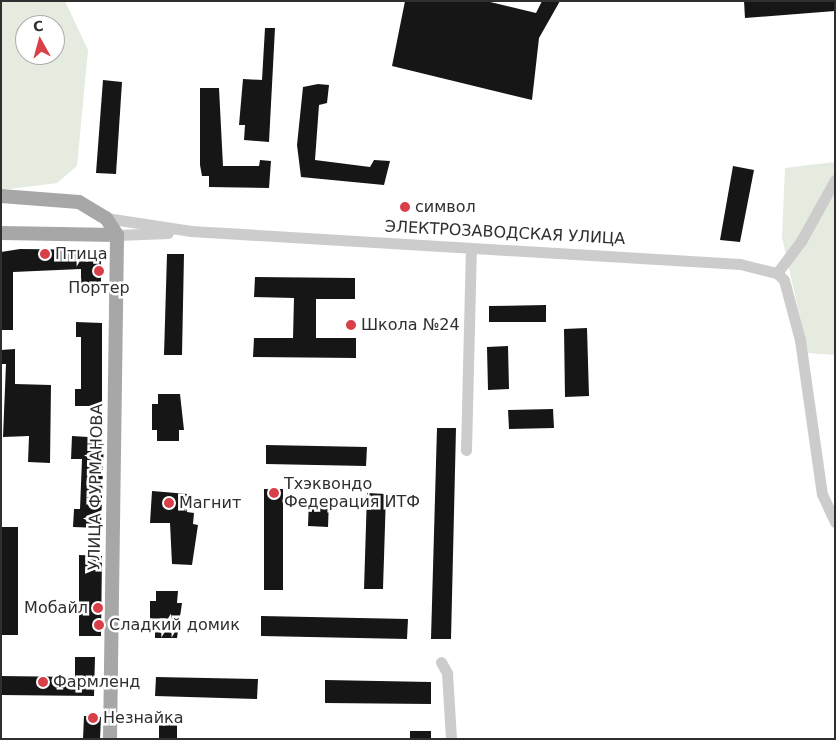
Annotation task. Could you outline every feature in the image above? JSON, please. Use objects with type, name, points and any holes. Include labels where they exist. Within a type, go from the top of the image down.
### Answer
[{"type":"main road","name":"ЭЛЕКТРОЗАВОДСКАЯ УЛИЦА","points":[[1,196],[79,202],[106,218],[117,235]]},
{"type":"main road","name":"ЭЛЕКТРОЗАВОДСКАЯ УЛИЦА","points":[[1,233],[117,235]]},
{"type":"main road","name":"УЛИЦА ФУРМАНОВА","points":[[110,739],[117,235]]},
{"type":"street","points":[[835,180],[801,242],[777,273],[784,280],[792,307],[810,400],[822,494],[835,522]]},
{"type":"street","name":"ЭЛЕКТРОЗАВОДСКАЯ УЛИЦА","points":[[106,218],[191,231],[471,251],[740,264],[777,273]]},
{"type":"street","name":"ЭЛЕКТРОЗАВОДСКАЯ УЛИЦА","points":[[117,235],[191,231]]},
{"type":"street","points":[[466,450],[471,251]]},
{"type":"street","points":[[441,662],[447,673],[451,739]]},
{"type":"shaded area","points":[[1,1],[65,1],[88,50],[77,166],[57,183],[1,190]]},
{"type":"shaded area","points":[[835,162],[835,355],[808,353],[782,237],[785,168]]},
{"type":"building","points":[[405,1],[486,1],[536,13],[542,1],[560,1],[539,38],[532,100],[392,66]]},
{"type":"building","points":[[744,1],[835,1],[835,11],[745,18]]},
{"type":"building","points":[[265,28],[275,28],[269,142],[244,140],[245,125],[239,125],[243,79],[262,80]]},
{"type":"building","points":[[103,80],[122,82],[116,174],[96,173]]},
{"type":"building","points":[[318,84],[329,85],[327,103],[319,105],[315,160],[370,167],[374,160],[390,161],[384,185],[301,177],[297,145],[303,87]]},
{"type":"building","points":[[200,88],[219,88],[223,166],[259,166],[260,160],[271,161],[269,188],[209,187],[209,176],[202,176],[200,165]]},
{"type":"building","points":[[733,166],[754,170],[740,242],[720,240]]},
{"type":"building","points":[[20,249],[101,250],[101,287],[81,287],[81,269],[13,272],[13,330],[2,330],[1,252]]},
{"type":"building","points":[[167,254],[184,254],[182,355],[164,355]]},
{"type":"building","points":[[255,277],[355,278],[355,299],[316,299],[316,338],[356,338],[356,358],[253,357],[254,338],[293,338],[294,298],[254,297]]},
{"type":"building","points":[[546,305],[546,322],[489,322],[489,306]]},
{"type":"building","points":[[76,322],[102,323],[102,406],[75,406],[75,389],[81,389],[81,337],[76,337]]},
{"type":"building","points":[[587,328],[589,396],[565,397],[564,329]]},
{"type":"building","points":[[508,346],[509,389],[488,390],[487,347]]},
{"type":"building","points":[[15,349],[15,384],[51,385],[50,463],[28,462],[29,436],[3,437],[6,364],[1,364],[1,350]]},
{"type":"building","points":[[158,394],[180,394],[184,430],[179,430],[179,441],[157,441],[157,430],[152,430],[152,404],[158,404]]},
{"type":"building","points":[[553,409],[554,428],[509,429],[508,410]]},
{"type":"building","points":[[437,428],[456,428],[451,639],[431,639]]},
{"type":"building","points":[[72,436],[104,438],[101,528],[73,527],[74,509],[80,509],[82,459],[71,459]]},
{"type":"building","points":[[266,445],[367,447],[366,466],[266,464]]},
{"type":"building","points":[[264,489],[283,489],[283,590],[264,590]]},
{"type":"building","points":[[152,491],[188,494],[187,512],[194,513],[193,524],[198,525],[192,565],[172,564],[170,523],[150,523]]},
{"type":"building","points":[[367,493],[386,494],[383,589],[364,589]]},
{"type":"building","points":[[309,500],[329,500],[328,527],[308,526]]},
{"type":"building","points":[[1,527],[18,527],[18,635],[1,635]]},
{"type":"building","points":[[79,555],[102,556],[101,636],[79,636]]},
{"type":"building","points":[[156,591],[178,591],[177,603],[182,603],[177,638],[155,638],[155,627],[150,627],[150,601],[156,601]]},
{"type":"building","points":[[261,616],[408,619],[407,639],[261,636]]},
{"type":"building","points":[[75,657],[95,657],[94,696],[1,695],[1,676],[75,677]]},
{"type":"building","points":[[156,677],[258,679],[257,699],[155,696]]},
{"type":"building","points":[[325,680],[431,682],[431,704],[325,703]]},
{"type":"building","points":[[159,713],[177,713],[177,739],[159,739]]},
{"type":"building","points":[[84,716],[101,717],[100,739],[83,739]]},
{"type":"building","points":[[410,731],[431,731],[431,739],[410,739]]},
{"type":"place","name":"символ","points":[[405,207]]},
{"type":"place","name":"Птица","points":[[45,254]]},
{"type":"place","name":"Портер","points":[[99,271]]},
{"type":"place","name":"Школа №24","points":[[351,325]]},
{"type":"place","name":"Тхэквондо Федерация ИТФ","points":[[274,493]]},
{"type":"place","name":"Магнит","points":[[169,503]]},
{"type":"place","name":"Мобайл","points":[[98,608]]},
{"type":"place","name":"Сладкий домик","points":[[99,625]]},
{"type":"place","name":"Фармленд","points":[[43,682]]},
{"type":"place","name":"Незнайка","points":[[93,718]]}]
